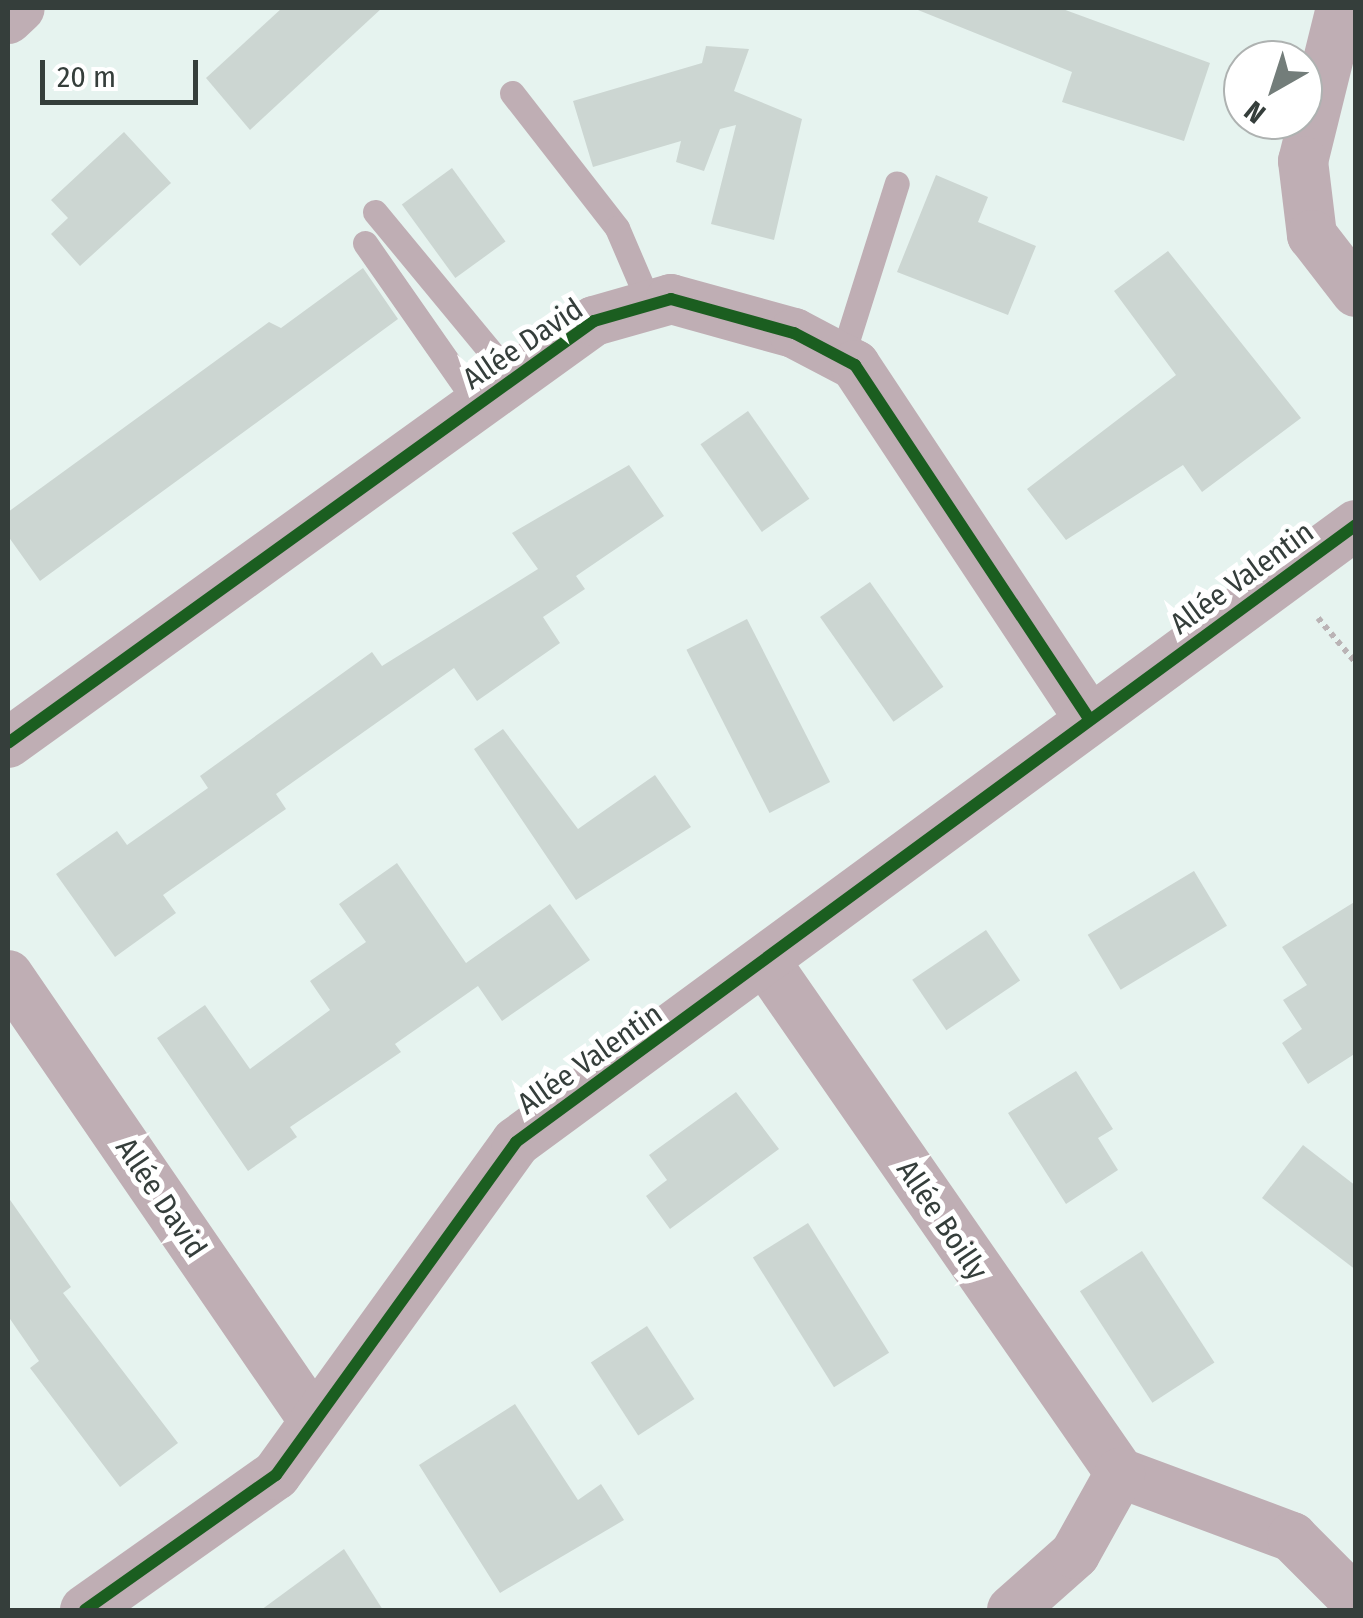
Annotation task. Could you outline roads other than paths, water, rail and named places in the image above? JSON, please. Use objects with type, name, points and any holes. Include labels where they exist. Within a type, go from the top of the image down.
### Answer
[{"type":"street","points":[[8,19],[20,8]]},
{"type":"street","points":[[1340,8],[1303,161],[1312,236],[1356,292]]},
{"type":"street","name":"Allée David","points":[[8,743],[594,321],[672,299],[794,333],[842,357],[1090,718]]},
{"type":"street","name":"Allée Valentin","points":[[85,1610],[276,1475],[516,1142],[767,964],[1090,718],[1356,525]]},
{"type":"street","name":"Allée Boilly","points":[[767,964],[1120,1473]]},
{"type":"street","name":"Allée David","points":[[8,975],[314,1421]]},
{"type":"street","points":[[1012,1610],[1075,1554],[1120,1473],[1292,1537],[1356,1600]]},
{"type":"lane","points":[[512,93],[617,228],[650,306]]},
{"type":"lane","points":[[842,357],[896,183]]},
{"type":"lane","points":[[375,212],[495,392]]},
{"type":"lane","points":[[365,242],[495,392]]}]
